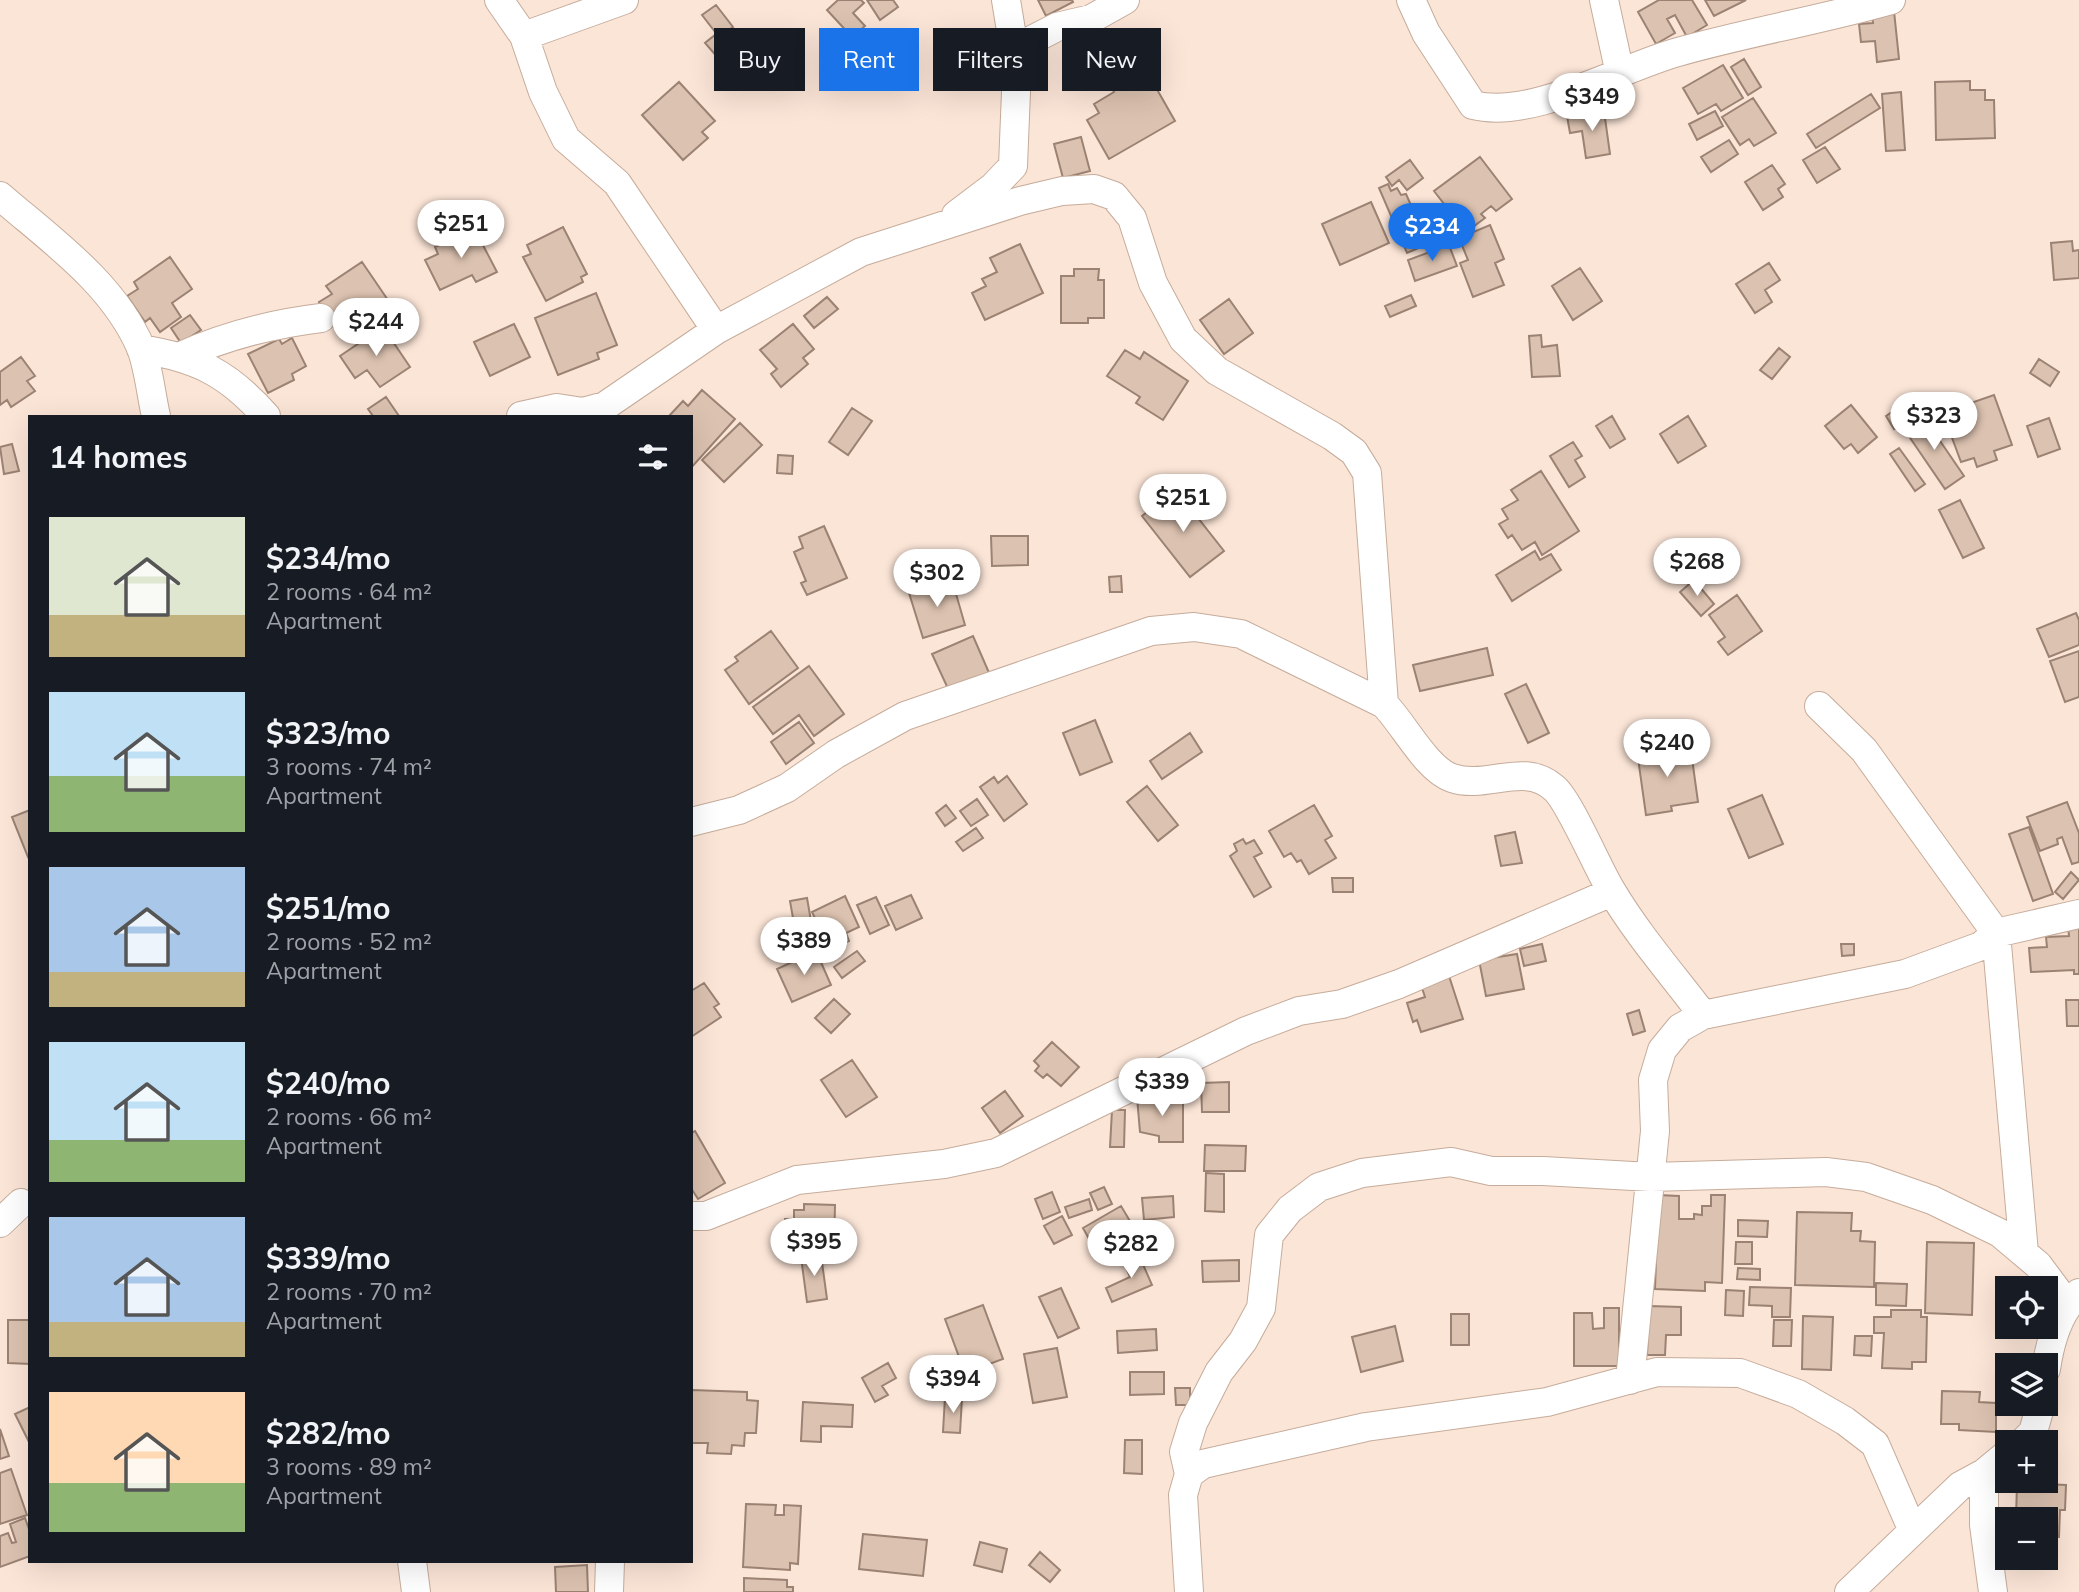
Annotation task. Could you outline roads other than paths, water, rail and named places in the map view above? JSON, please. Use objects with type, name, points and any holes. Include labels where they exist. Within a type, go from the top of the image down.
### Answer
[{"type":"street","points":[[499,0],[524,36],[543,92],[566,139],[617,183],[716,330]]},
{"type":"street","points":[[524,36],[624,0]]},
{"type":"street","points":[[1006,0],[1012,28]]},
{"type":"street","points":[[1048,32],[1091,19],[1125,0]]},
{"type":"street","points":[[1410,0],[1426,33],[1473,105],[1508,109],[1620,74],[1674,52],[1810,22],[1891,0]]},
{"type":"street","points":[[1604,0],[1620,74]]},
{"type":"street","points":[[941,227],[993,187],[1013,166],[1015,91]]},
{"type":"street","points":[[526,415],[557,408],[583,412],[605,406],[639,386],[716,330],[861,252],[1062,191],[1104,190],[1124,205],[1132,218],[1153,283],[1183,339],[1217,371],[1332,436],[1354,452],[1367,473],[1384,704]]},
{"type":"street","points":[[4,202],[48,234],[105,292],[141,349],[156,415]]},
{"type":"street","points":[[181,356],[217,339],[250,330],[321,318]]},
{"type":"street","points":[[141,349],[181,356],[210,367],[265,415]]},
{"type":"street","points":[[693,822],[739,810],[787,788],[836,754],[905,716],[1151,631],[1194,627],[1241,634],[1384,704],[1402,722],[1425,757],[1450,777],[1471,782],[1528,775],[1542,778],[1557,790],[1612,892],[1703,1015]]},
{"type":"street","points":[[1819,706],[1864,750],[1996,933],[2024,1253]]},
{"type":"street","points":[[693,1216],[706,1216],[797,1180],[944,1164],[996,1153],[1246,1031],[1299,1011],[1342,1004],[1399,984],[1612,892]]},
{"type":"street","points":[[1630,1380],[1655,1131],[1653,1080],[1662,1050],[1680,1028],[1703,1015],[1905,974],[1981,946],[1996,933],[2079,914]]},
{"type":"street","points":[[1189,1592],[1184,1495],[1189,1474],[1184,1452],[1193,1423],[1219,1372],[1243,1341],[1261,1308],[1269,1235],[1290,1209],[1319,1188],[1362,1173],[1451,1162],[1491,1171],[1651,1177],[1826,1172],[1866,1177],[1931,1200],[2000,1233],[2073,1298],[2052,1353]]},
{"type":"street","points":[[0,1223],[21,1203]]},
{"type":"street","points":[[1189,1474],[1203,1464],[1366,1427],[1499,1411],[1657,1372],[1740,1373],[1798,1394],[1845,1421],[1875,1444],[1913,1531]]},
{"type":"street","points":[[1849,1592],[1960,1486],[1995,1464]]},
{"type":"street","points":[[1984,1473],[1984,1525],[1993,1592]]},
{"type":"street","points":[[412,1563],[416,1592]]},
{"type":"street","points":[[609,1592],[610,1563]]}]
